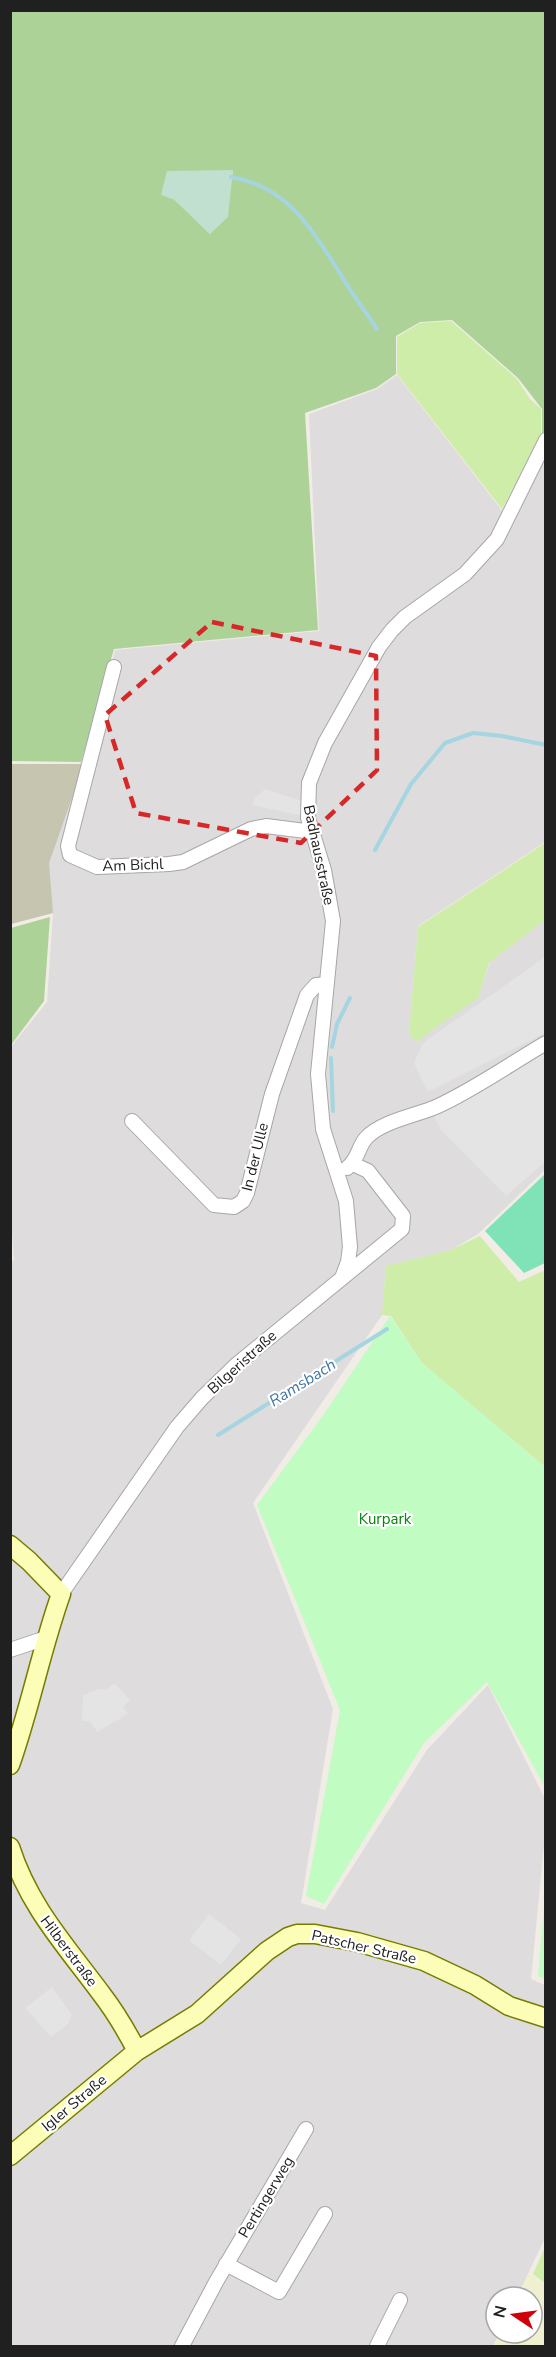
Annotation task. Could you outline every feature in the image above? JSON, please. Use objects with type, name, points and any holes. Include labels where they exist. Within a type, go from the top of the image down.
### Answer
[{"type":"main road","points":[[10,1545],[29,1560],[61,1594],[46,1638],[28,1712],[10,1765]]},
{"type":"main road","name":"Hilberstraße","points":[[10,1847],[36,1907],[105,1998],[137,2051]]},
{"type":"main road","name":"Patscher Straße","points":[[137,2051],[197,2014],[267,1951],[288,1937],[305,1934],[357,1942],[424,1960],[475,1984],[509,2006],[546,2018]]},
{"type":"main road","name":"Igler Straße","points":[[10,2156],[137,2051]]},
{"type":"street","name":"Badhausstraße","points":[[343,1275],[349,1255],[346,1202],[325,1136],[319,1096],[319,1052],[333,921],[326,880],[307,802],[310,776],[325,743],[379,647],[405,617],[456,582],[486,553],[497,539],[546,440]]},
{"type":"street","name":"Am Bichl","points":[[114,667],[67,850],[70,855],[97,867],[169,864],[183,862],[251,830],[266,826],[313,832]]},
{"type":"street","name":"In der Ulle","points":[[132,1121],[211,1203],[234,1207],[241,1204],[247,1193],[272,1094],[307,995],[316,986],[327,984]]},
{"type":"street","points":[[338,1175],[353,1164],[366,1138],[374,1132],[412,1114],[437,1106],[546,1043]]},
{"type":"street","name":"Bilgeristraße","points":[[61,1594],[190,1411],[236,1365],[343,1275],[364,1262],[402,1229],[403,1216],[368,1171],[353,1164]]},
{"type":"street","points":[[10,1650],[46,1638]]},
{"type":"street","name":"Pertingerweg","points":[[182,2346],[226,2264],[306,2129]]},
{"type":"street","points":[[226,2264],[279,2292],[325,2214]]},
{"type":"street","points":[[377,2346],[400,2300]]},
{"type":"highlighted area","points":[[212,622],[376,656],[377,770],[301,843],[136,813],[105,715]]},
{"type":"shaded area","points":[[233,170],[228,217],[210,234],[175,200],[161,195],[167,171]]},
{"type":"shaded area","points":[[397,375],[503,512],[545,431],[545,842],[418,926],[409,1034],[416,1042],[478,997],[490,962],[545,919],[545,1170],[478,1234],[451,1250],[386,1266],[382,1315],[253,1503],[333,1709],[301,1903],[325,1910],[427,1750],[488,1685],[545,1799],[545,1835],[531,1979],[545,1985],[545,2238],[523,2285],[484,2285],[484,2345],[493,2346],[11,2346],[10,1262],[14,1260],[10,1209],[10,1048],[47,1002],[53,913],[11,924],[11,764],[84,764],[115,650],[319,631],[309,414],[377,389]]},
{"type":"shaded area","points":[[11,764],[84,764],[49,863],[53,913],[11,924]]},
{"type":"shaded area","points":[[265,789],[302,801],[303,816],[252,805],[255,798]]},
{"type":"shaded area","points":[[545,957],[545,1033],[428,1092],[414,1063],[423,1043]]},
{"type":"shaded area","points":[[545,1049],[545,1162],[506,1196],[442,1131],[432,1113]]},
{"type":"shaded area","points":[[114,1683],[130,1700],[123,1707],[128,1714],[97,1732],[90,1721],[82,1721],[83,1695],[98,1689],[107,1689]]},
{"type":"shaded area","points":[[209,1914],[241,1939],[221,1965],[189,1940]]},
{"type":"shaded area","points":[[52,1987],[72,2015],[68,2024],[51,2037],[25,2008]]},
{"type":"shaded area","points":[[529,2273],[545,2285],[545,2346],[493,2346],[544,2345],[544,2285],[523,2285]]},
{"type":"green space","points":[[11,11],[545,11],[546,429],[542,435],[542,409],[518,378],[452,320],[420,322],[396,336],[396,374],[376,388],[305,413],[318,630],[114,649],[81,762],[11,761]],"holes":[[[233,171],[210,234],[175,200]]]},
{"type":"green space","points":[[451,321],[517,379],[530,399],[541,409],[541,437],[502,509],[397,374],[397,337],[420,323]]},
{"type":"green space","points":[[545,843],[545,920],[489,963],[478,998],[416,1042],[409,1034],[418,927]]},
{"type":"green space","points":[[50,917],[44,1001],[11,1045],[11,928]]},
{"type":"green space","points":[[545,1174],[545,1263],[524,1273],[485,1231]]},
{"type":"green space","points":[[480,1236],[519,1282],[545,1270],[545,1467],[422,1363],[391,1316],[382,1315],[386,1266],[451,1250]]},
{"type":"green space","name":"Kurpark","points":[[390,1316],[422,1363],[545,1467],[545,1787],[487,1682],[424,1743],[324,1904],[306,1896],[340,1710],[257,1505],[322,1417]]},
{"type":"green space","points":[[545,1895],[545,1979],[538,1976]]},
{"type":"green space","points":[[545,2247],[545,2283],[533,2274]]},
{"type":"waterway","points":[[231,177],[269,190],[297,213],[320,242],[377,329]]},
{"type":"waterway","name":"Ramsbach","points":[[375,850],[411,784],[445,743],[473,733],[546,745]]},
{"type":"waterway","name":"Ramsbach","points":[[332,1047],[337,1024],[350,998]]},
{"type":"waterway","name":"Ramsbach","points":[[331,1058],[333,1111]]},
{"type":"waterway","name":"Ramsbach","points":[[218,1435],[387,1329]]}]
